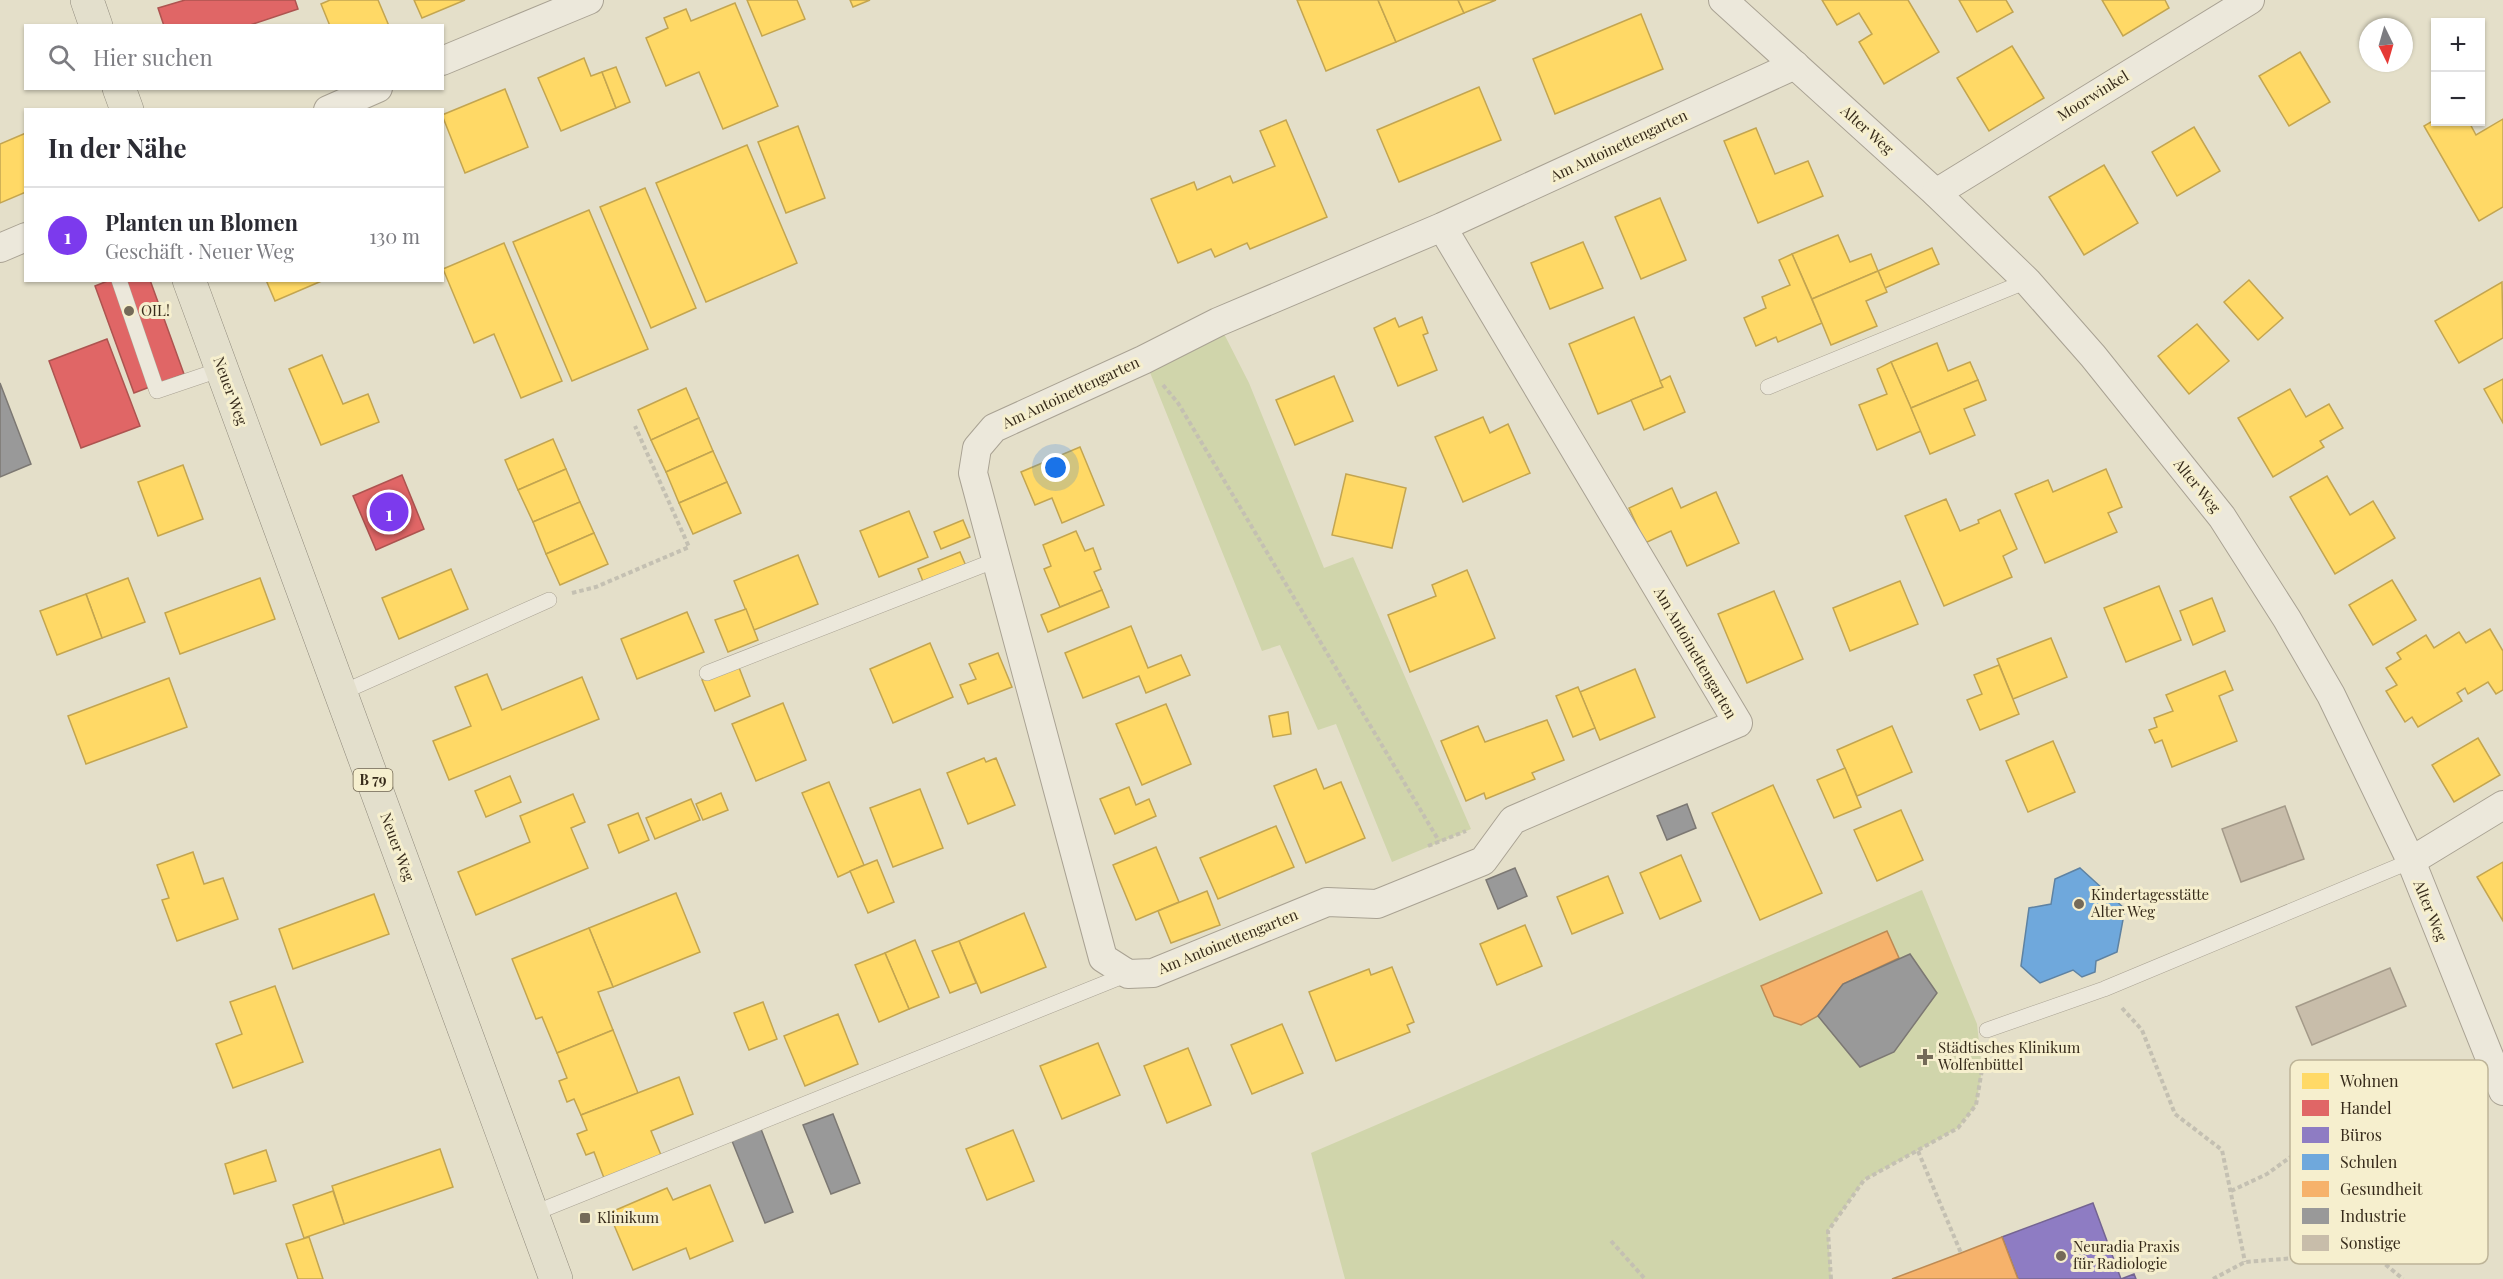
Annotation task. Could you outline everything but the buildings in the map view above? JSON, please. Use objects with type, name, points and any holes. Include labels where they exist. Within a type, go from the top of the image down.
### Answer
[{"type":"main road","points":[[87,0],[95,24]]},
{"type":"main road","points":[[120,90],[126,108]]},
{"type":"main road","name":"Neuer Weg","points":[[190,282],[556,1279]]},
{"type":"street","points":[[444,60],[589,0]]},
{"type":"street","name":"Alter Weg","points":[[1723,0],[1936,193],[2027,281],[2093,356],[2222,517],[2287,619],[2331,695],[2411,861],[2503,1091]]},
{"type":"street","name":"Moorwinkel","points":[[1936,193],[2250,0]]},
{"type":"street","name":"Am Antoinettengarten","points":[[1442,227],[1738,723],[1513,820],[1483,861],[1473,866],[1377,904],[1327,902],[1154,973],[1128,974],[1103,958],[973,473],[977,448],[994,428],[1143,360],[1218,322],[1442,227],[1796,65]]},
{"type":"street","points":[[333,108],[373,90]]},
{"type":"street","points":[[0,248],[24,238]]},
{"type":"street","points":[[2411,861],[2503,805]]},
{"type":"lane","points":[[1768,387],[2027,281]]},
{"type":"lane","points":[[120,282],[158,391],[222,369]]},
{"type":"lane","points":[[707,673],[996,560]]},
{"type":"lane","points":[[341,693],[549,600]]},
{"type":"lane","points":[[1987,1030],[2104,989],[2411,861]]},
{"type":"lane","points":[[532,1214],[1128,974]]},
{"type":"path","points":[[1143,360],[1178,402],[1439,842]]},
{"type":"path","points":[[549,600],[596,587],[689,547],[635,426]]},
{"type":"path","points":[[2104,989],[2142,1030],[2175,1114],[2222,1150],[2245,1262]]},
{"type":"path","points":[[1831,1279],[1828,1231],[1864,1180],[1958,1128],[1976,1105],[1987,1030]]},
{"type":"path","points":[[1918,1150],[1960,1253]]},
{"type":"path","points":[[2231,1191],[2267,1174],[2290,1157]]},
{"type":"path","points":[[1611,1241],[1645,1279]]},
{"type":"path","points":[[2213,1279],[2245,1262],[2290,1258]]},
{"type":"path","points":[[2385,1264],[2403,1279]]},
{"type":"green space","points":[[1218,322],[1249,383],[1324,568],[1353,557],[1471,829],[1392,862],[1336,724],[1318,730],[1280,645],[1262,651],[1147,365]]},
{"type":"green space","points":[[1922,890],[1977,1024],[1982,1070],[1976,1105],[1958,1128],[1864,1180],[1828,1231],[1831,1279],[1345,1279],[1311,1153]]},
{"type":"place","name":"OIL!","points":[[129,311]]},
{"type":"place","name":"Planten un Blomen","points":[[389,512]]},
{"type":"place","name":"Kindertagesstätte Alter Weg","points":[[2079,904]]},
{"type":"place","name":"Städtisches Klinikum Wolfenbüttel","points":[[1925,1057]]},
{"type":"place","name":"Klinikum","points":[[585,1218]]},
{"type":"place","name":"Neuradia Praxis für Radiologie","points":[[2061,1256]]}]
